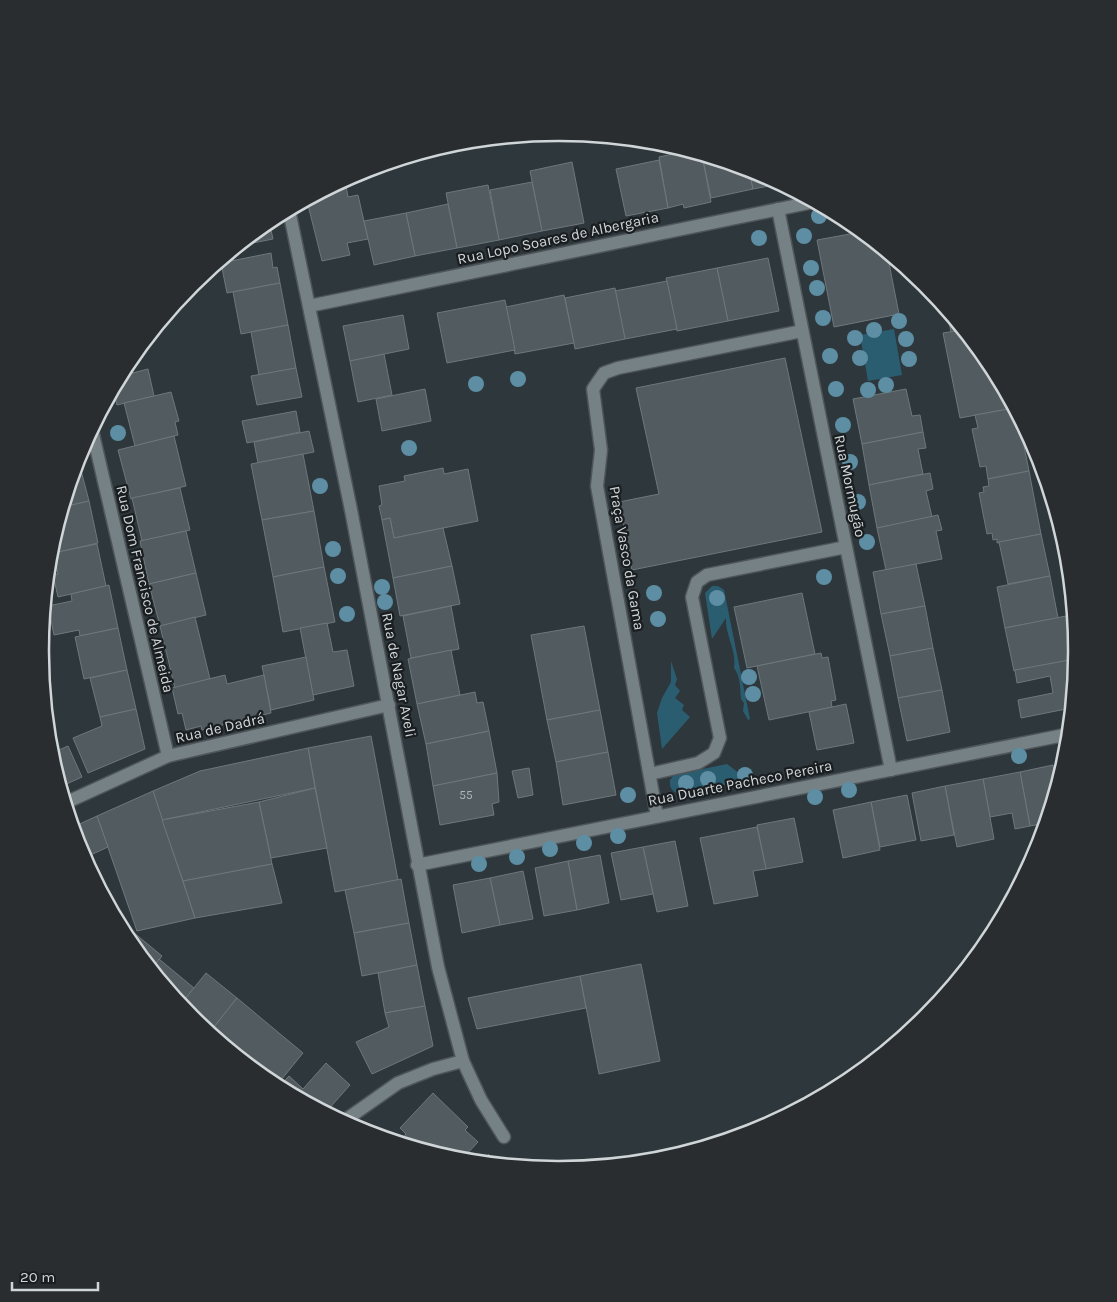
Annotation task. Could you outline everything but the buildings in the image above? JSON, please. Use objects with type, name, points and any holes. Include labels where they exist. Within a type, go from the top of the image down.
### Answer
[{"type":"street","name":"Rua Lopo Soares de Albergaria","points":[[309,306],[803,204]]},
{"type":"street","name":"Rua Mormugão","points":[[778,210],[891,770]]},
{"type":"street","name":"Rua de Nagar Aveli","points":[[291,218],[389,705],[417,865],[438,967],[463,1061],[481,1100],[504,1137]]},
{"type":"street","name":"Praça Vasco da Gama","points":[[657,816],[597,486],[601,450],[593,389],[604,373],[618,368],[802,331]]},
{"type":"street","name":"Rua Dom Francisco de Almeida","points":[[95,441],[168,756]]},
{"type":"street","points":[[650,774],[698,763],[714,753],[720,738],[692,597],[697,582],[707,575],[846,547]]},
{"type":"street","name":"Rua de Dadrá","points":[[71,800],[168,756],[389,705]]},
{"type":"street","name":"Rua Duarte Pacheco Pereira","points":[[417,865],[1061,736]]},
{"type":"street","points":[[351,1116],[398,1083],[433,1069],[463,1061]]},
{"type":"shaded area","points":[[894,329],[902,375],[868,381],[860,335]]},
{"type":"shaded area","points":[[712,586],[718,586],[724,590],[750,719],[748,720],[743,711],[744,703],[741,699],[739,679],[734,668],[734,655],[727,631],[726,618],[712,639],[705,593]]},
{"type":"shaded area","points":[[671,661],[677,679],[675,685],[680,691],[675,698],[684,705],[682,710],[690,717],[662,749],[657,713],[662,698],[671,682]]},
{"type":"shaded area","points":[[727,764],[748,780],[681,794],[676,793],[671,788],[670,780],[674,775]]}]
